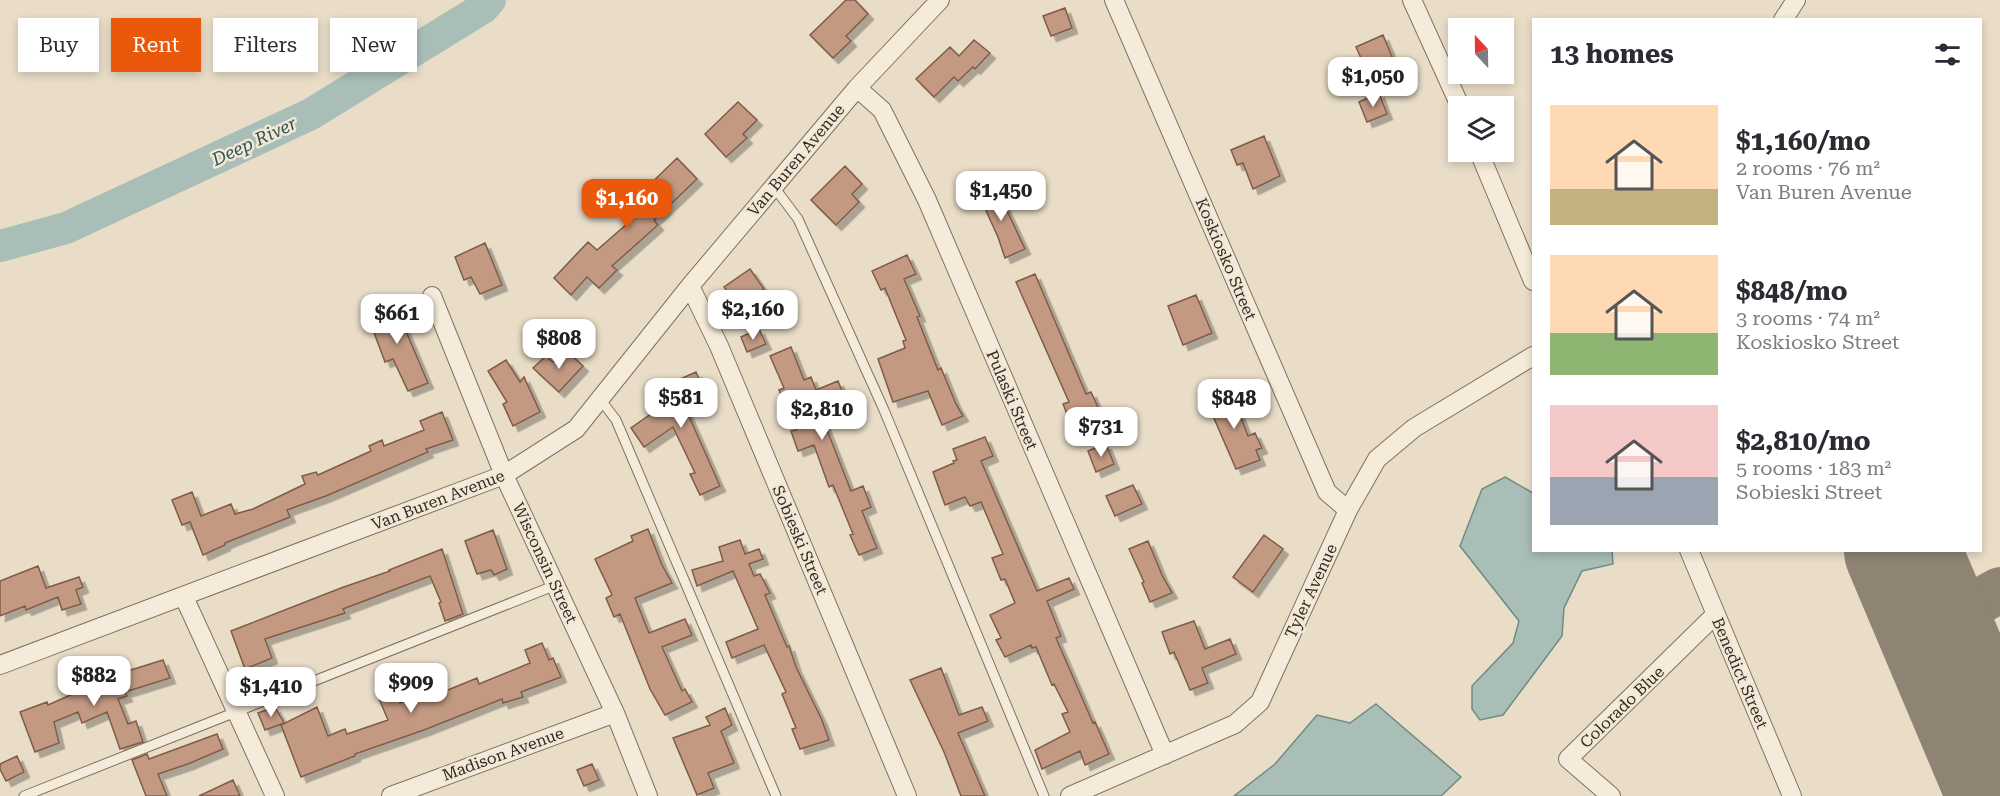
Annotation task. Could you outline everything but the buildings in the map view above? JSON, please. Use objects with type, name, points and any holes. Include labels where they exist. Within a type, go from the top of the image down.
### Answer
[{"type":"street","name":"Van Buren Avenue","points":[[0,665],[504,475],[576,429],[690,286],[858,88],[940,0]]},
{"type":"street","name":"Koskiosko Street","points":[[1114,0],[1327,492],[1348,510]]},
{"type":"street","points":[[1412,0],[1455,96]]},
{"type":"street","points":[[1784,18],[1796,0]]},
{"type":"street","name":"Pulaski Street","points":[[858,88],[882,110],[927,201],[1165,755]]},
{"type":"street","points":[[1483,162],[1532,279]]},
{"type":"street","name":"Sobieski Street","points":[[690,286],[719,346],[907,796]]},
{"type":"street","name":"Wisconsin Street","points":[[432,296],[504,475],[615,713],[648,796]]},
{"type":"street","name":"Tyler Avenue","points":[[1070,796],[1235,724],[1260,702],[1348,510],[1377,459],[1414,428],[1532,357]]},
{"type":"street","name":"Benedict Street","points":[[1690,552],[1792,796]]},
{"type":"street","points":[[184,597],[275,796]]},
{"type":"street","name":"Colorado Blue","points":[[1611,796],[1568,759],[1716,614]]},
{"type":"street","name":"Madison Avenue","points":[[391,796],[615,713]]},
{"type":"lane","points":[[774,187],[798,219],[884,410],[1044,796]]},
{"type":"lane","points":[[600,399],[616,420],[776,796]]},
{"type":"lane","points":[[24,796],[556,585]]},
{"type":"water","points":[[1505,477],[1532,492],[1532,552],[1612,552],[1613,564],[1582,571],[1564,608],[1562,636],[1503,715],[1480,720],[1472,709],[1472,686],[1513,643],[1519,621],[1460,546],[1482,489]]},
{"type":"water","points":[[1376,704],[1461,777],[1441,796],[1234,796],[1275,764],[1317,715],[1350,723]]},
{"type":"waterway","name":"Deep River","points":[[0,246],[66,228],[311,114],[483,8],[490,0]]},
{"type":"taxiway","points":[[1934,626],[2000,590]]},
{"type":"runway","points":[[1903,552],[2000,782]]}]
